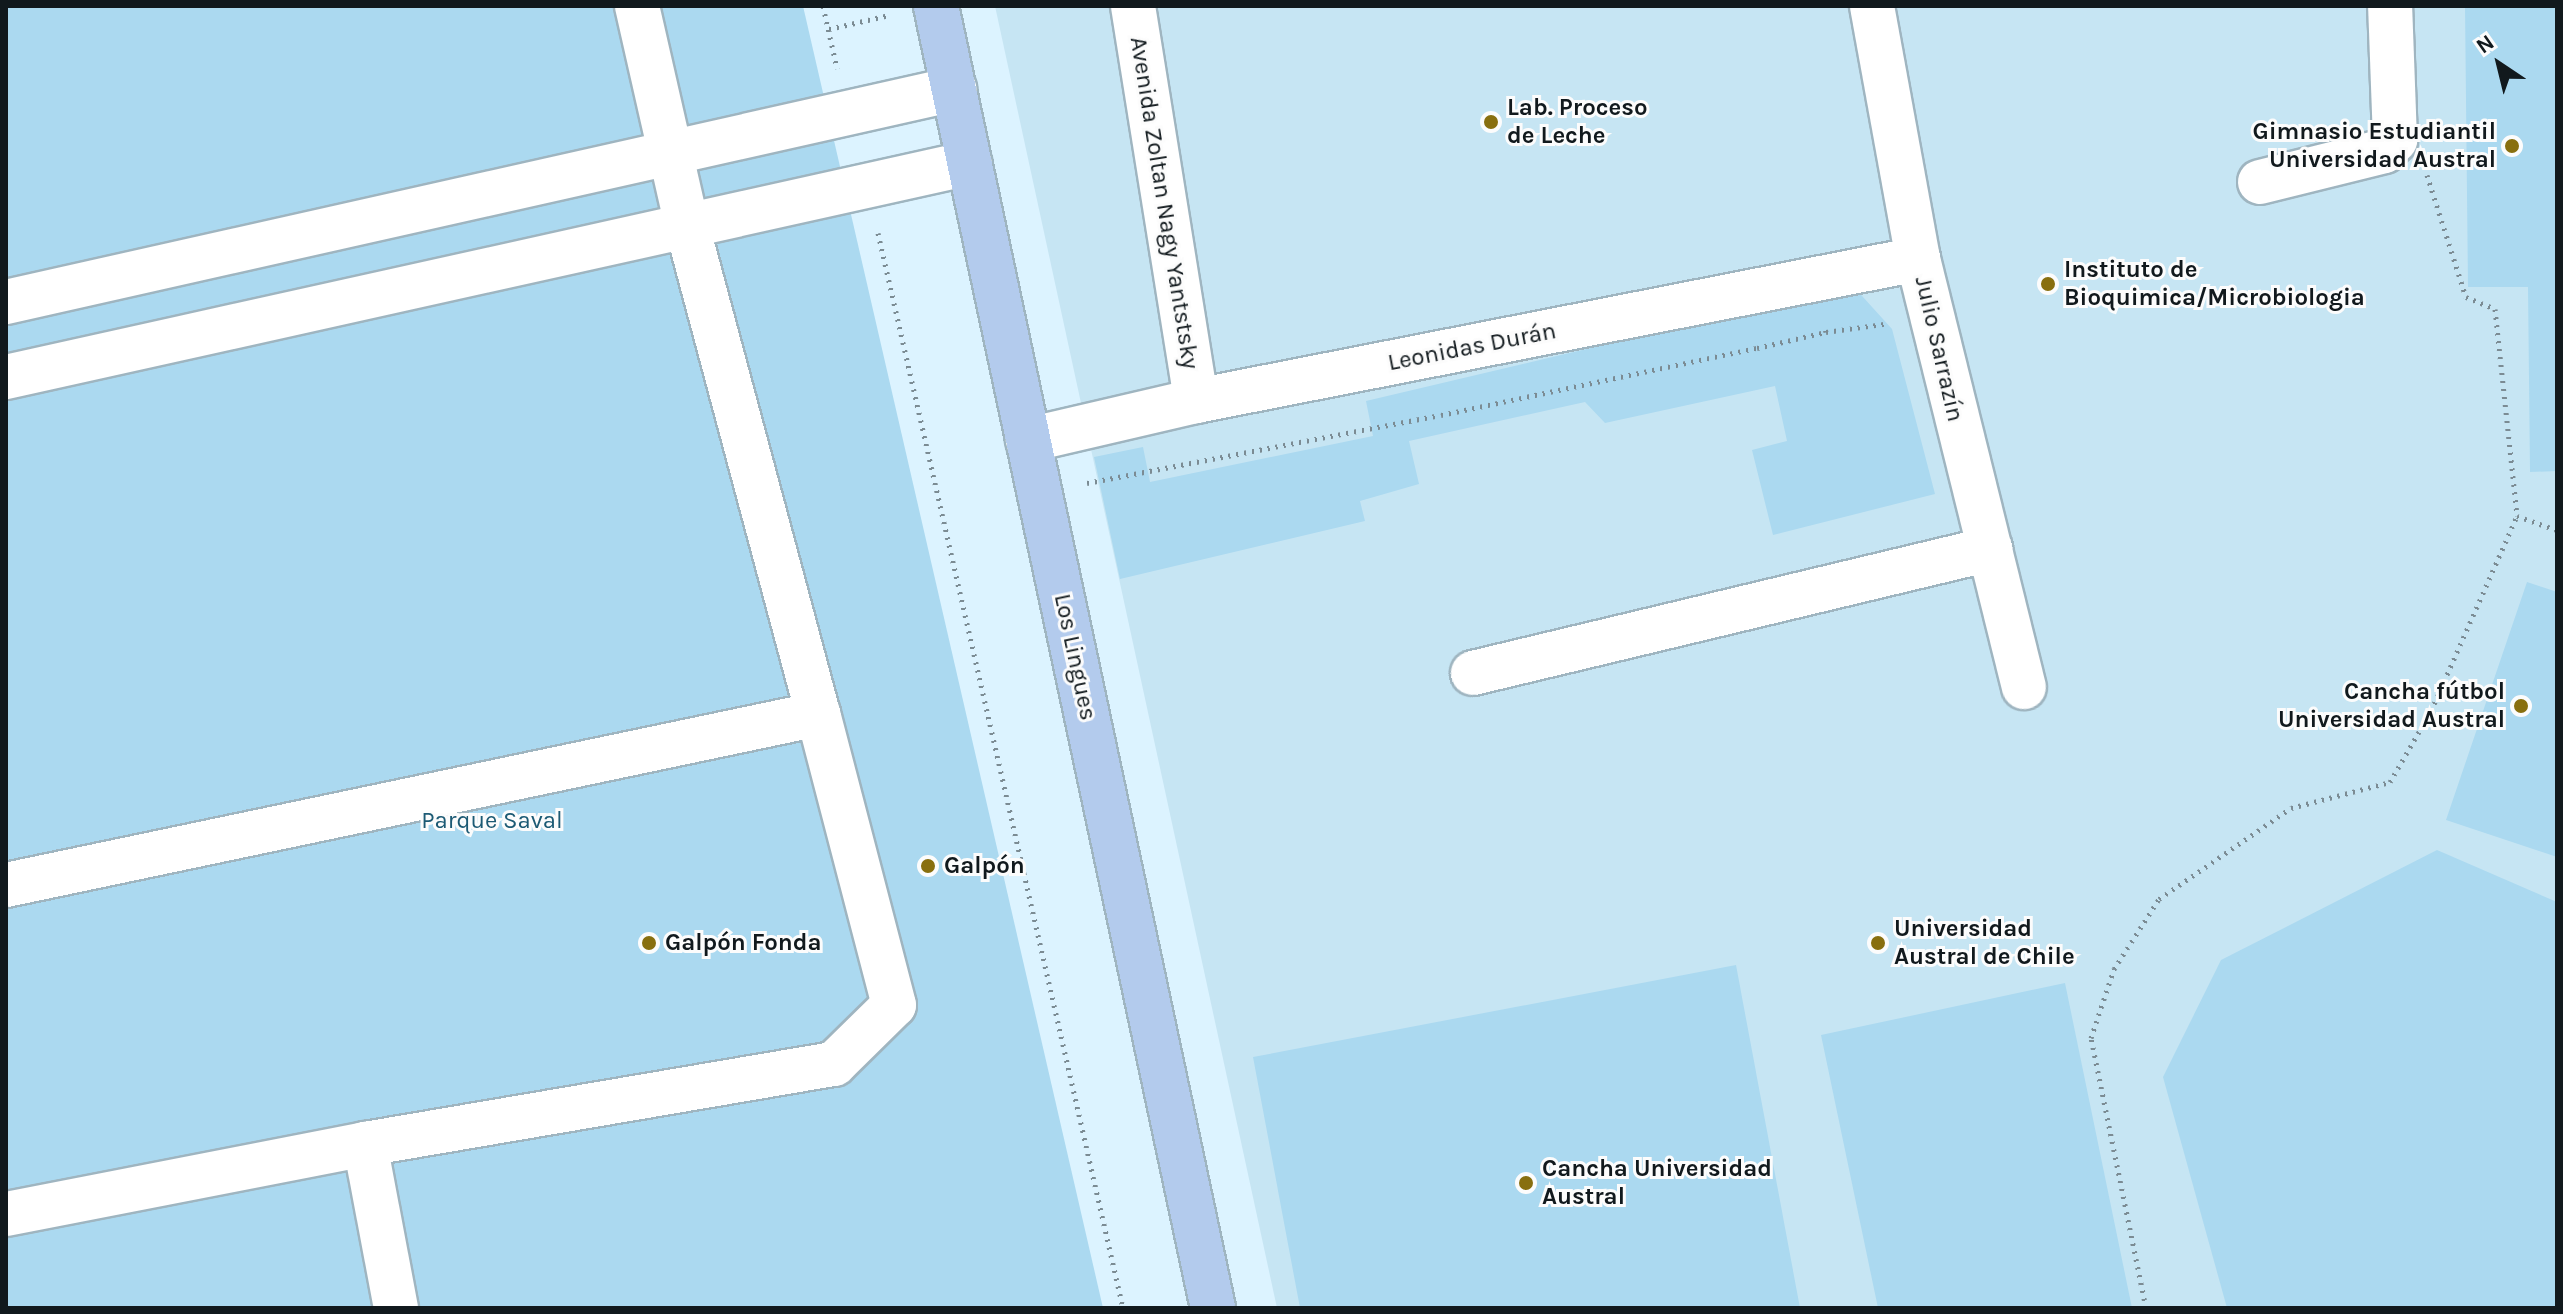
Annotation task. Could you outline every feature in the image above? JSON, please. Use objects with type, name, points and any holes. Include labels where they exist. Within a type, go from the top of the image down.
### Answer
[{"type":"main road","name":"Los Lingues","points":[[917,9],[954,89],[1213,1308]]},
{"type":"street","points":[[6,1214],[365,1144],[834,1064],[894,1005],[687,226],[637,6]]},
{"type":"street","name":"Avenida Zoltan Nagy Yantstsky","points":[[1133,6],[1196,401]]},
{"type":"street","name":"Julio Sarrazín","points":[[1872,6],[1918,259],[2024,687]]},
{"type":"street","points":[[2260,182],[2384,151],[2395,140],[2390,6]]},
{"type":"street","points":[[6,302],[954,89]]},
{"type":"street","points":[[6,377],[970,163]]},
{"type":"street","name":"Leonidas Durán","points":[[1028,440],[1196,401],[1918,259]]},
{"type":"street","points":[[1473,673],[1990,549]]},
{"type":"street","points":[[6,885],[818,714]]},
{"type":"street","points":[[365,1144],[396,1308]]},
{"type":"path","points":[[823,6],[847,113]]},
{"type":"path","points":[[828,29],[917,9]]},
{"type":"path","points":[[2146,1308],[2091,1038],[2114,969],[2159,899],[2291,808],[2390,782],[2431,711],[2517,516],[2495,309],[2466,297],[2425,168],[2395,140]]},
{"type":"path","points":[[867,186],[1123,1308]]},
{"type":"path","points":[[1816,279],[1826,332]]},
{"type":"path","points":[[1082,484],[1456,412],[1826,332],[1932,317]]},
{"type":"path","points":[[2517,516],[2557,530]]},
{"type":"shaded area","name":"Universidad Austral de Chile","points":[[995,6],[2557,6],[2557,1308],[1277,1308]]},
{"type":"green space","name":"Parque Saval","points":[[6,6],[803,6],[1103,1308],[6,1308]]},
{"type":"green space","name":"Gimnasio Estudiantil Universidad Austral","points":[[2465,6],[2557,6],[2557,471],[2530,472],[2528,287],[2468,287]]},
{"type":"green space","points":[[1853,286],[1892,329],[1935,494],[1773,535],[1752,450],[1787,441],[1775,386],[1605,423],[1585,402],[1409,441],[1419,484],[1360,501],[1365,521],[1120,579],[1094,457],[1143,447],[1150,482],[1373,436],[1366,401]]},
{"type":"green space","name":"Cancha fútbol Universidad Austral","points":[[2527,582],[2557,592],[2557,857],[2446,820]]},
{"type":"green space","points":[[2437,850],[2557,902],[2557,1308],[2227,1308],[2163,1077],[2221,960]]},
{"type":"green space","name":"Cancha Universidad Austral","points":[[1736,965],[1800,1308],[1300,1308],[1253,1057]]},
{"type":"green space","points":[[2065,983],[2132,1308],[1878,1308],[1821,1035]]},
{"type":"place","name":"Lab. Proceso de Leche","points":[[1491,122]]},
{"type":"place","name":"Gimnasio Estudiantil Universidad Austral","points":[[2512,146]]},
{"type":"place","name":"Instituto de Bioquimica/Microbiologia","points":[[2048,284]]},
{"type":"place","name":"Cancha fútbol Universidad Austral","points":[[2521,706]]},
{"type":"place","name":"Galpón","points":[[928,866]]},
{"type":"place","name":"Galpón Fonda","points":[[649,943]]},
{"type":"place","name":"Universidad Austral de Chile","points":[[1878,943]]},
{"type":"place","name":"Cancha Universidad Austral","points":[[1526,1183]]}]
